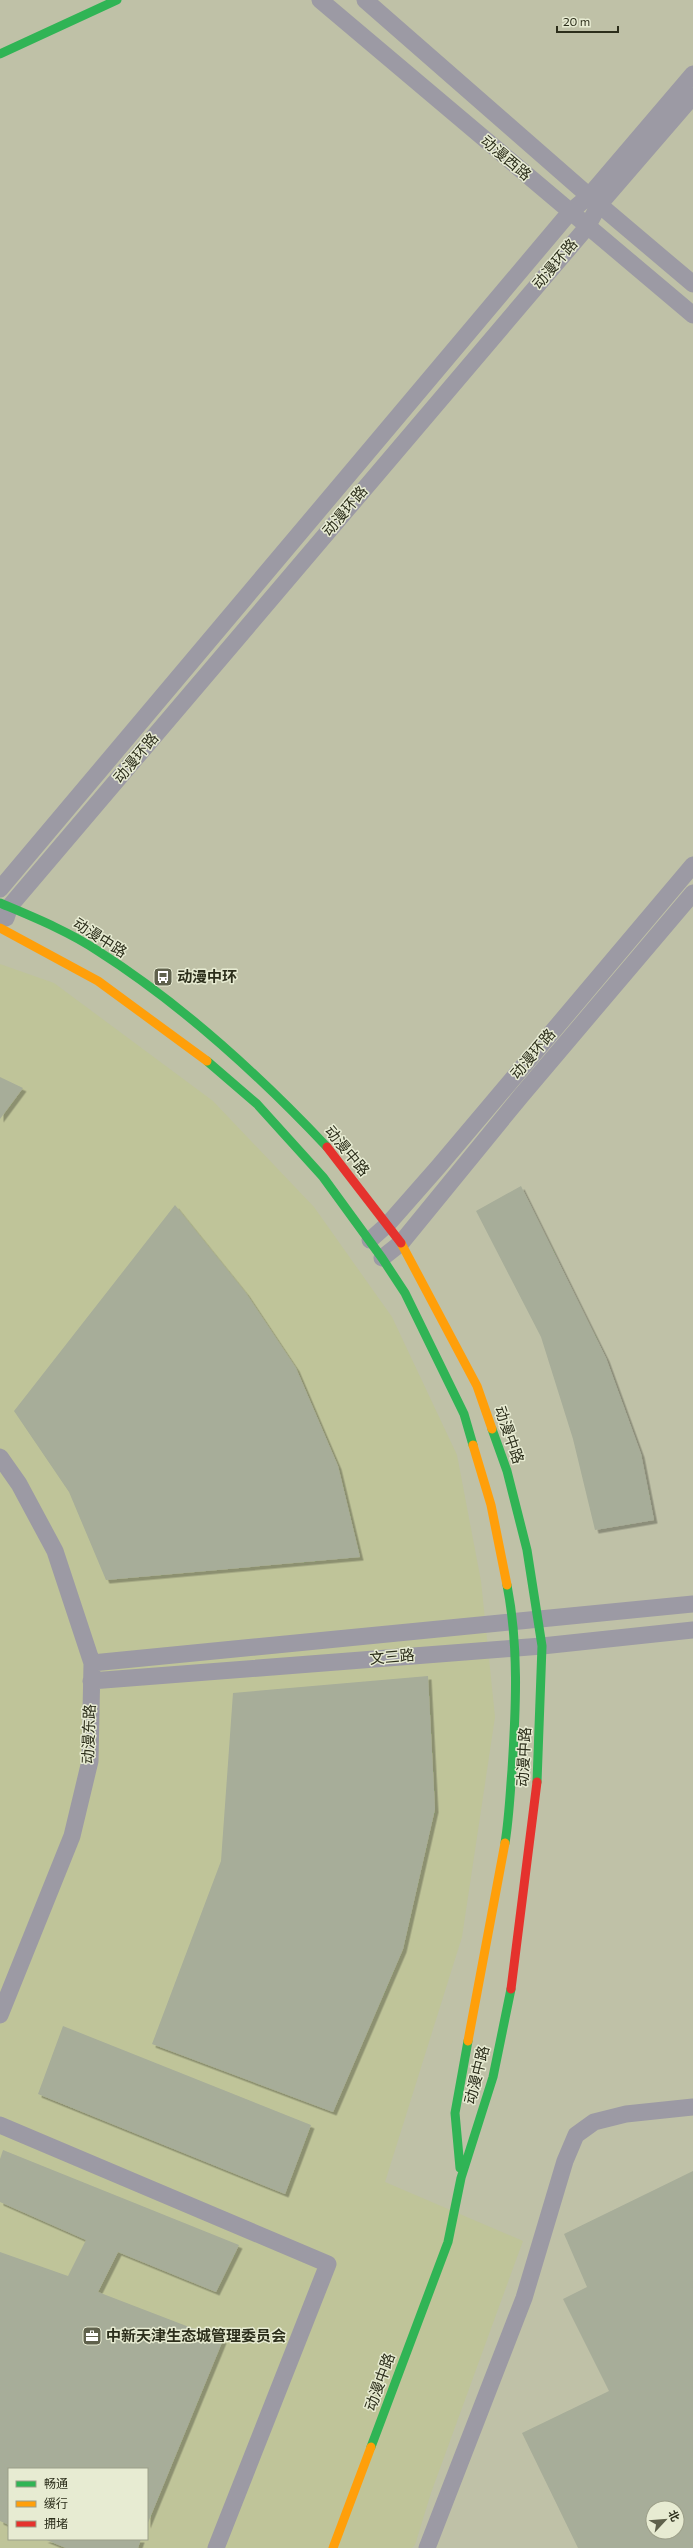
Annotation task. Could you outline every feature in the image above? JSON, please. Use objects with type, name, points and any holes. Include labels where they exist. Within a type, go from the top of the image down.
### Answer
[{"type":"street","points":[[0,54],[117,0]]},
{"type":"street","name":"动漫西路","points":[[320,0],[693,315]]},
{"type":"street","name":"动漫西路","points":[[365,0],[594,201],[693,284]]},
{"type":"street","name":"动漫环路","points":[[1,929],[5,904],[587,227],[594,201],[693,74]]},
{"type":"street","name":"动漫环路","points":[[0,889],[570,212],[594,201],[693,96]]},
{"type":"street","name":"动漫环路","points":[[370,1240],[388,1224],[693,865]]},
{"type":"street","name":"动漫环路","points":[[382,1258],[401,1243],[521,1096],[693,893]]},
{"type":"street","name":"动漫中路","points":[[5,904],[97,950],[144,983],[233,1053],[286,1104],[335,1155],[401,1243],[477,1386],[514,1500],[527,1550],[539,1619],[542,1646],[539,1764],[513,1977],[492,2077],[460,2178],[448,2242],[333,2548]]},
{"type":"street","name":"动漫中路","points":[[1,929],[98,981],[216,1068],[257,1104],[318,1171],[370,1240],[405,1293],[464,1414],[491,1505],[514,1622],[516,1648],[514,1739],[507,1830],[455,2113],[460,2178]]},
{"type":"street","name":"动漫东路","points":[[0,1457],[19,1484],[55,1552],[92,1663],[90,1761],[72,1836],[0,2015]]},
{"type":"street","name":"文三路","points":[[92,1663],[693,1604]]},
{"type":"street","name":"文三路","points":[[91,1681],[542,1646],[693,1630]]},
{"type":"street","points":[[427,2548],[524,2298],[565,2161],[576,2135],[594,2122],[626,2114],[693,2107]]},
{"type":"street","points":[[0,2124],[328,2264],[216,2548]]},
{"type":"shaded area","points":[[0,964],[54,983],[213,1101],[314,1207],[392,1317],[457,1455],[481,1581],[495,1717],[462,1937],[385,2182],[523,2241],[431,2493],[415,2545],[412,2548],[0,2548]]},
{"type":"building","points":[[0,1077],[23,1088],[0,1119]]},
{"type":"building","points":[[521,1186],[606,1358],[641,1454],[654,1520],[595,1530],[573,1439],[541,1337],[476,1211]]},
{"type":"building","points":[[175,1205],[246,1293],[296,1368],[338,1466],[360,1557],[106,1580],[69,1492],[14,1411]]},
{"type":"building","points":[[428,1676],[435,1809],[403,1949],[333,2112],[152,2044],[221,1861],[233,1693]]},
{"type":"building","points":[[63,2026],[311,2125],[285,2194],[38,2094]]},
{"type":"building","points":[[3,2150],[239,2245],[216,2292],[118,2252],[98,2292],[223,2340],[148,2523],[148,2468],[8,2468],[8,2525],[0,2521],[0,2252],[68,2276],[86,2240],[0,2202],[0,2159]]},
{"type":"building","points":[[693,2171],[693,2548],[578,2548],[522,2433],[609,2391],[563,2299],[587,2287],[564,2234]]},
{"type":"building","points":[[46,2540],[141,2540],[138,2548],[66,2548]]},
{"type":"traffic: fast","points":[[0,54],[117,0]]},
{"type":"traffic: fast","points":[[0,903],[75,937],[160,994],[190,1017],[247,1067],[327,1147]]},
{"type":"traffic: fast","points":[[207,1061],[257,1104],[323,1177],[382,1258],[405,1293],[464,1414],[473,1445]]},
{"type":"traffic: fast","points":[[492,1429],[507,1471],[527,1550],[542,1646],[537,1782]]},
{"type":"traffic: fast","points":[[505,1843],[512,1770],[516,1677],[511,1608],[507,1585]]},
{"type":"traffic: fast","points":[[371,2447],[448,2242],[461,2178],[493,2077],[511,1989]]},
{"type":"traffic: fast","points":[[460,2168],[455,2113],[468,2041]]},
{"type":"traffic: slow","points":[[0,928],[98,981],[207,1061]]},
{"type":"traffic: slow","points":[[401,1243],[477,1386],[492,1429]]},
{"type":"traffic: slow","points":[[473,1445],[491,1505],[507,1585]]},
{"type":"traffic: slow","points":[[468,2041],[505,1843]]},
{"type":"traffic: slow","points":[[333,2548],[371,2447]]},
{"type":"traffic: jam","points":[[327,1147],[401,1243]]},
{"type":"traffic: jam","points":[[511,1989],[537,1782]]},
{"type":"place","name":"动漫中环","points":[[163,977]]},
{"type":"place","name":"中新天津生态城管理委员会","points":[[92,2336]]}]
